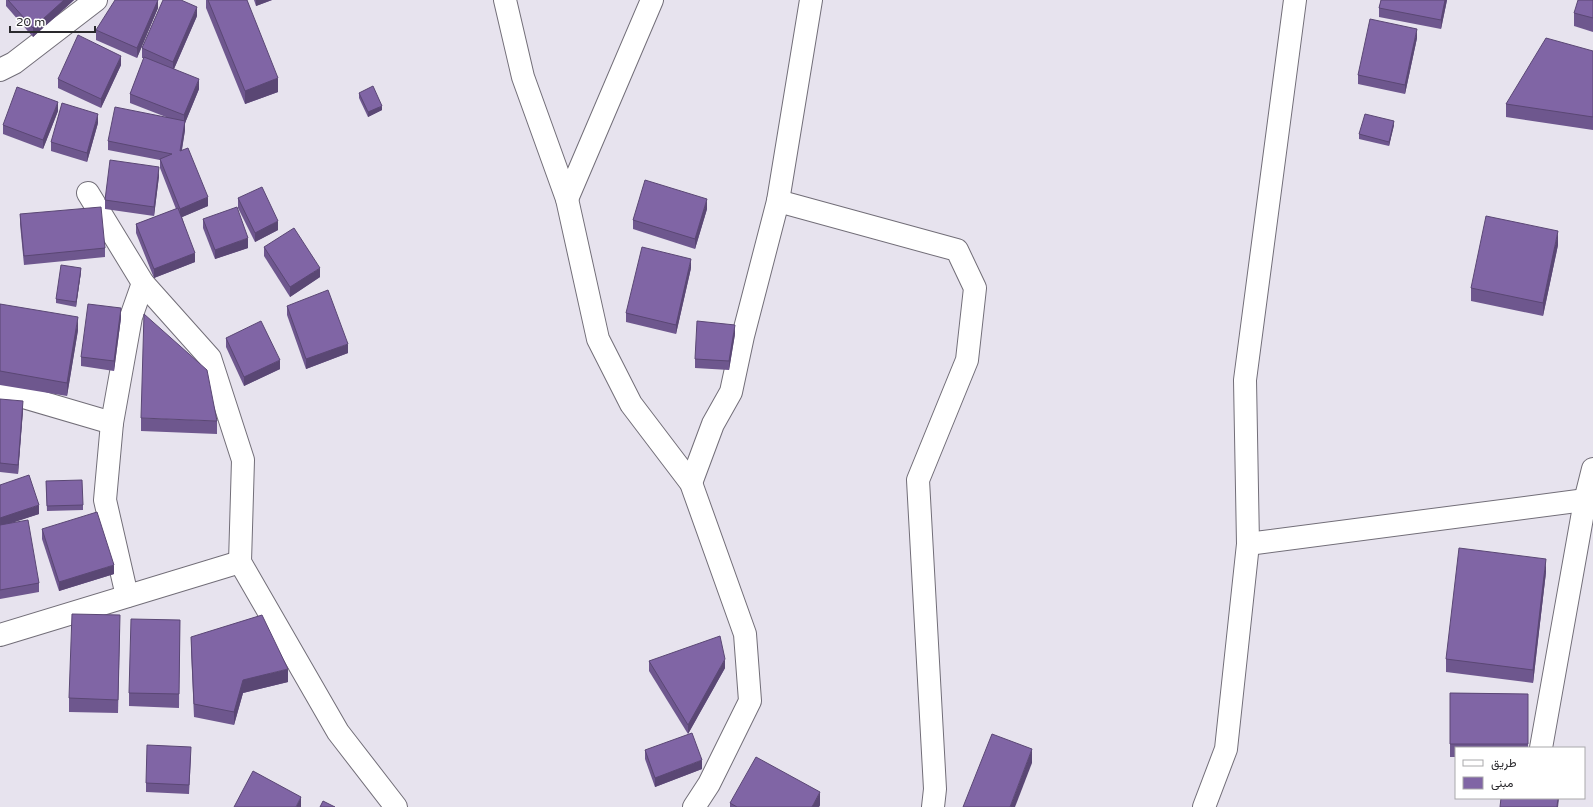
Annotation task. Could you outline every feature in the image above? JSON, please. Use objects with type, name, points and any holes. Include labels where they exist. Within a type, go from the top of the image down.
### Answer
[{"type":"street","points":[[0,70],[14,63],[96,0]]},
{"type":"street","points":[[505,0],[523,77],[566,199],[598,339],[631,404],[690,484],[745,634],[750,700],[709,784],[694,807]]},
{"type":"street","points":[[566,199],[652,0]]},
{"type":"street","points":[[690,484],[713,424],[730,392],[778,201],[812,0]]},
{"type":"street","points":[[1204,807],[1226,749],[1248,544],[1245,380],[1295,0]]},
{"type":"street","points":[[88,193],[143,283],[210,358],[243,460],[240,562],[338,732],[396,807]]},
{"type":"street","points":[[778,201],[957,250],[975,288],[967,360],[918,480],[935,789],[933,807]]},
{"type":"street","points":[[127,596],[105,500],[112,423],[131,317],[143,283]]},
{"type":"street","points":[[3,391],[112,423]]},
{"type":"street","points":[[1541,747],[1589,500],[1593,469]]},
{"type":"street","points":[[1248,544],[1589,500]]},
{"type":"street","points":[[0,635],[240,562]]},
{"type":"building","points":[[8,0],[64,0],[33,28]]},
{"type":"building","points":[[115,0],[158,0],[137,48],[96,30]]},
{"type":"building","points":[[163,0],[181,0],[197,7],[173,62],[142,48]]},
{"type":"building","points":[[208,0],[247,0],[278,78],[245,91]]},
{"type":"building","points":[[1381,0],[1445,0],[1441,20],[1379,8]]},
{"type":"building","points":[[1578,0],[1593,0],[1593,18],[1574,13]]},
{"type":"building","points":[[1370,19],[1417,29],[1405,85],[1358,75]]},
{"type":"building","points":[[78,35],[121,56],[101,99],[58,79]]},
{"type":"building","points":[[1546,38],[1593,51],[1593,117],[1506,104]]},
{"type":"building","points":[[144,57],[199,79],[184,115],[130,94]]},
{"type":"building","points":[[373,86],[382,106],[368,112],[359,93]]},
{"type":"building","points":[[17,87],[58,102],[43,140],[3,125]]},
{"type":"building","points":[[62,103],[98,114],[87,153],[51,142]]},
{"type":"building","points":[[115,107],[185,121],[180,151],[188,148],[208,197],[180,209],[160,159],[172,154],[108,141]]},
{"type":"building","points":[[1365,114],[1394,121],[1389,142],[1359,134]]},
{"type":"building","points":[[110,160],[159,167],[154,207],[105,200]]},
{"type":"building","points":[[645,180],[707,199],[695,239],[633,220]]},
{"type":"building","points":[[262,187],[278,221],[255,233],[238,198]]},
{"type":"building","points":[[101,207],[105,248],[24,256],[20,214]]},
{"type":"building","points":[[237,207],[248,238],[215,250],[203,219]]},
{"type":"building","points":[[178,208],[195,253],[154,269],[136,224]]},
{"type":"building","points":[[1486,216],[1558,231],[1543,303],[1471,288]]},
{"type":"building","points":[[294,228],[320,268],[290,287],[264,247]]},
{"type":"building","points":[[642,247],[691,259],[676,325],[626,313]]},
{"type":"building","points":[[61,265],[81,268],[76,302],[56,299]]},
{"type":"building","points":[[328,290],[348,344],[306,359],[287,306]]},
{"type":"building","points":[[0,304],[78,317],[67,383],[0,371]]},
{"type":"building","points":[[88,304],[121,308],[114,361],[81,357]]},
{"type":"building","points":[[144,314],[207,370],[217,421],[141,418]]},
{"type":"building","points":[[261,321],[280,360],[244,377],[226,338]]},
{"type":"building","points":[[697,321],[735,325],[729,361],[695,359]]},
{"type":"building","points":[[0,399],[23,401],[18,465],[0,463]]},
{"type":"building","points":[[29,475],[39,505],[0,518],[0,485]]},
{"type":"building","points":[[82,480],[83,505],[47,506],[46,481]]},
{"type":"building","points":[[97,512],[114,565],[59,582],[42,529]]},
{"type":"building","points":[[28,520],[39,583],[0,590],[0,525]]},
{"type":"building","points":[[1459,548],[1546,559],[1533,670],[1446,659]]},
{"type":"building","points":[[72,614],[120,615],[118,700],[69,698]]},
{"type":"building","points":[[262,615],[288,669],[243,680],[234,712],[194,704],[191,637]]},
{"type":"building","points":[[131,619],[180,620],[179,694],[129,693]]},
{"type":"building","points":[[720,636],[725,659],[688,725],[649,661]]},
{"type":"building","points":[[1450,693],[1528,694],[1528,744],[1450,744]]},
{"type":"building","points":[[692,733],[702,760],[655,778],[645,750]]},
{"type":"building","points":[[992,734],[1032,749],[1010,807],[963,807]]},
{"type":"building","points":[[147,745],[191,747],[189,785],[146,783]]},
{"type":"building","points":[[756,757],[820,792],[812,807],[737,807],[730,803]]},
{"type":"building","points":[[253,771],[301,797],[296,807],[234,807]]},
{"type":"building","points":[[1501,799],[1558,799],[1557,807],[1500,807]]},
{"type":"building","points":[[323,801],[335,807],[320,807]]}]
